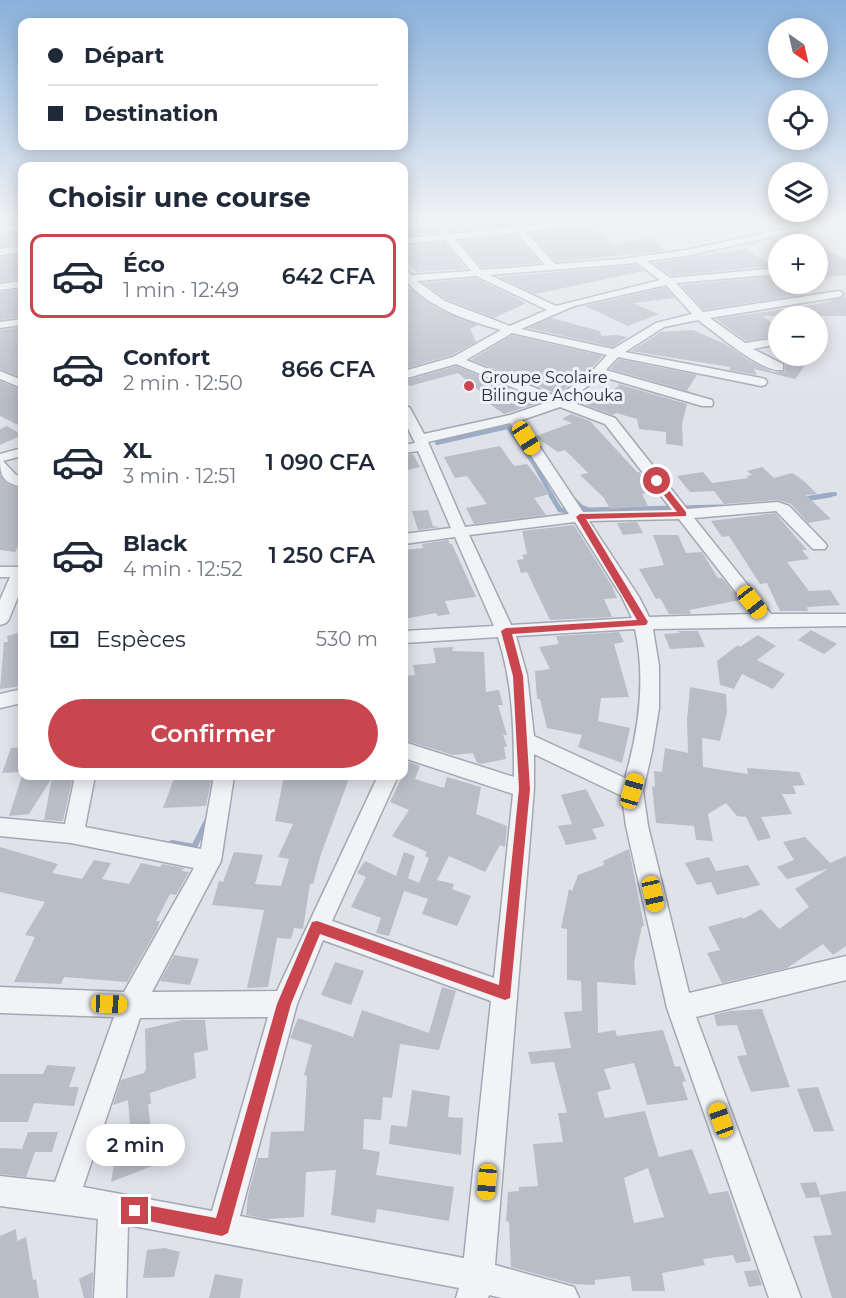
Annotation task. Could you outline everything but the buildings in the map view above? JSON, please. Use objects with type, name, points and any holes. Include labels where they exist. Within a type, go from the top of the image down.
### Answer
[{"type":"street","points":[[408,279],[444,305],[511,329],[615,353],[761,382]]},
{"type":"street","points":[[490,279],[554,309]]},
{"type":"street","points":[[665,279],[700,316],[757,357],[779,367]]},
{"type":"street","points":[[408,374],[457,360],[511,329],[554,309],[668,281],[695,279]]},
{"type":"street","points":[[0,287],[18,285]]},
{"type":"street","points":[[408,448],[559,403],[598,372],[615,353],[660,325],[675,320],[838,294]]},
{"type":"street","points":[[0,325],[18,323]]},
{"type":"street","points":[[743,347],[768,343]]},
{"type":"street","points":[[457,360],[559,403],[596,414],[610,421],[766,619]]},
{"type":"street","points":[[598,372],[706,403]]},
{"type":"street","points":[[0,375],[18,382]]},
{"type":"street","points":[[0,390],[18,385]]},
{"type":"street","points":[[408,416],[506,631],[518,676],[523,740],[524,789],[475,1287]]},
{"type":"street","points":[[514,418],[580,517],[643,622],[649,661],[649,704],[645,747],[632,791],[637,826],[680,1008],[785,1298]]},
{"type":"street","points":[[0,458],[18,453]]},
{"type":"street","points":[[0,465],[10,477],[18,481]]},
{"type":"street","points":[[408,537],[580,517],[683,514],[778,506],[784,508],[819,546]]},
{"type":"street","points":[[0,572],[18,572]]},
{"type":"street","points":[[0,619],[18,581]]},
{"type":"street","points":[[408,637],[643,622],[846,620]]},
{"type":"street","points":[[0,701],[18,697]]},
{"type":"street","points":[[523,740],[632,791]]},
{"type":"street","points":[[408,751],[524,789]]},
{"type":"street","points":[[71,834],[76,823],[84,780]]},
{"type":"street","points":[[64,1198],[131,1005],[210,861],[223,780]]},
{"type":"street","points":[[222,1228],[284,1004],[317,927],[386,780]]},
{"type":"street","points":[[0,827],[71,834],[210,861]]},
{"type":"street","points":[[317,927],[505,993]]},
{"type":"street","points":[[680,1008],[846,968]]},
{"type":"street","points":[[0,1000],[131,1005],[284,1004]]},
{"type":"street","points":[[0,1191],[64,1198],[222,1228],[475,1287],[563,1298]]},
{"type":"street","points":[[110,1298],[113,1207]]},
{"type":"waterway","points":[[437,443],[508,427],[534,464],[552,496]]},
{"type":"waterway","points":[[535,441],[548,461]]},
{"type":"waterway","points":[[821,496],[835,494]]},
{"type":"waterway","points":[[551,495],[560,510],[573,511]]},
{"type":"waterway","points":[[805,499],[830,495]]},
{"type":"waterway","points":[[575,501],[581,507],[589,510],[721,507]]},
{"type":"waterway","points":[[172,843],[194,847],[207,821]]},
{"type":"place","name":"Groupe Scolaire Bilingue Achouka","points":[[469,386]]},
{"type":"route","points":[[135,1211],[222,1228],[284,1004],[317,927],[505,993],[524,789],[518,676],[506,631],[643,622],[580,517],[683,514],[657,481]]}]
